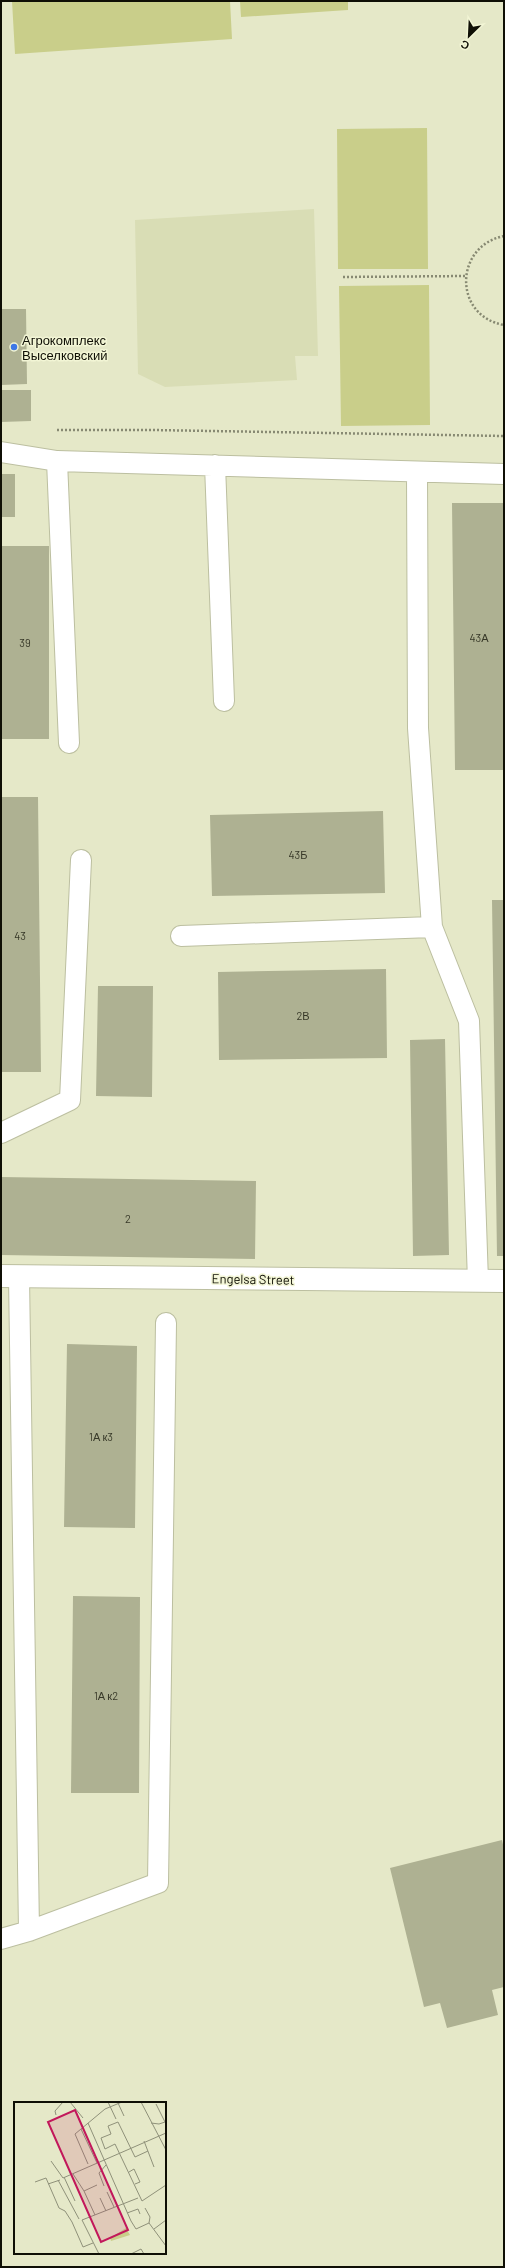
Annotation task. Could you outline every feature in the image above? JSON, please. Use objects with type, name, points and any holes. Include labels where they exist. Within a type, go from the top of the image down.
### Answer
[{"type":"street","name":"Engelsa Street","points":[[10,1277],[504,1281]]},
{"type":"lane","points":[[1,452],[57,461],[504,474]]},
{"type":"lane","points":[[57,461],[70,743]]},
{"type":"lane","points":[[215,465],[224,701]]},
{"type":"lane","points":[[417,472],[418,728],[432,927],[470,1022],[478,1281]]},
{"type":"lane","points":[[1,1133],[70,1100],[81,860]]},
{"type":"lane","points":[[181,936],[432,927]]},
{"type":"lane","points":[[10,1277],[29,1931]]},
{"type":"lane","points":[[1,1939],[29,1931],[158,1883],[166,1323]]},
{"type":"path","points":[[504,236],[495,238],[480,246],[470,260],[466,276],[467,292],[473,305],[483,316],[496,323],[504,325]]},
{"type":"path","points":[[343,277],[466,276]]},
{"type":"path","points":[[54,430],[153,430],[504,436]]},
{"type":"shaded area","points":[[314,209],[318,356],[295,356],[297,380],[165,387],[138,374],[135,220]]},
{"type":"green space","points":[[12,1],[230,1],[232,39],[15,54]]},
{"type":"green space","points":[[240,1],[348,1],[348,10],[241,17]]},
{"type":"green space","points":[[427,128],[428,269],[338,269],[337,129]]},
{"type":"green space","points":[[429,285],[430,425],[341,426],[339,286]]},
{"type":"building","name":"Агрокомплекс Выселковский","points":[[1,309],[26,309],[27,384],[1,385]]},
{"type":"building","points":[[1,390],[31,390],[31,421],[1,422]]},
{"type":"building","points":[[1,474],[15,474],[15,517],[1,517]]},
{"type":"building","points":[[452,503],[504,503],[504,770],[455,770]]},
{"type":"building","points":[[1,546],[49,546],[49,739],[1,739]]},
{"type":"building","points":[[1,797],[38,797],[41,1072],[1,1072]]},
{"type":"building","points":[[383,811],[385,893],[212,896],[210,815]]},
{"type":"building","points":[[492,900],[504,900],[504,1256],[497,1256]]},
{"type":"building","points":[[386,969],[387,1058],[219,1060],[218,972]]},
{"type":"building","points":[[98,986],[153,986],[152,1097],[96,1096]]},
{"type":"building","points":[[445,1039],[449,1255],[413,1256],[410,1040]]},
{"type":"building","points":[[1,1177],[256,1181],[255,1259],[1,1255]]},
{"type":"building","points":[[67,1344],[137,1346],[135,1528],[64,1527]]},
{"type":"building","points":[[73,1596],[140,1597],[139,1793],[71,1793]]},
{"type":"building","points":[[502,1840],[504,1849],[504,1987],[492,1990],[498,2015],[447,2028],[440,2003],[424,2007],[390,1868]]},
{"type":"place","name":"Агрокомплекс Выселковский","points":[[14,347]]}]
